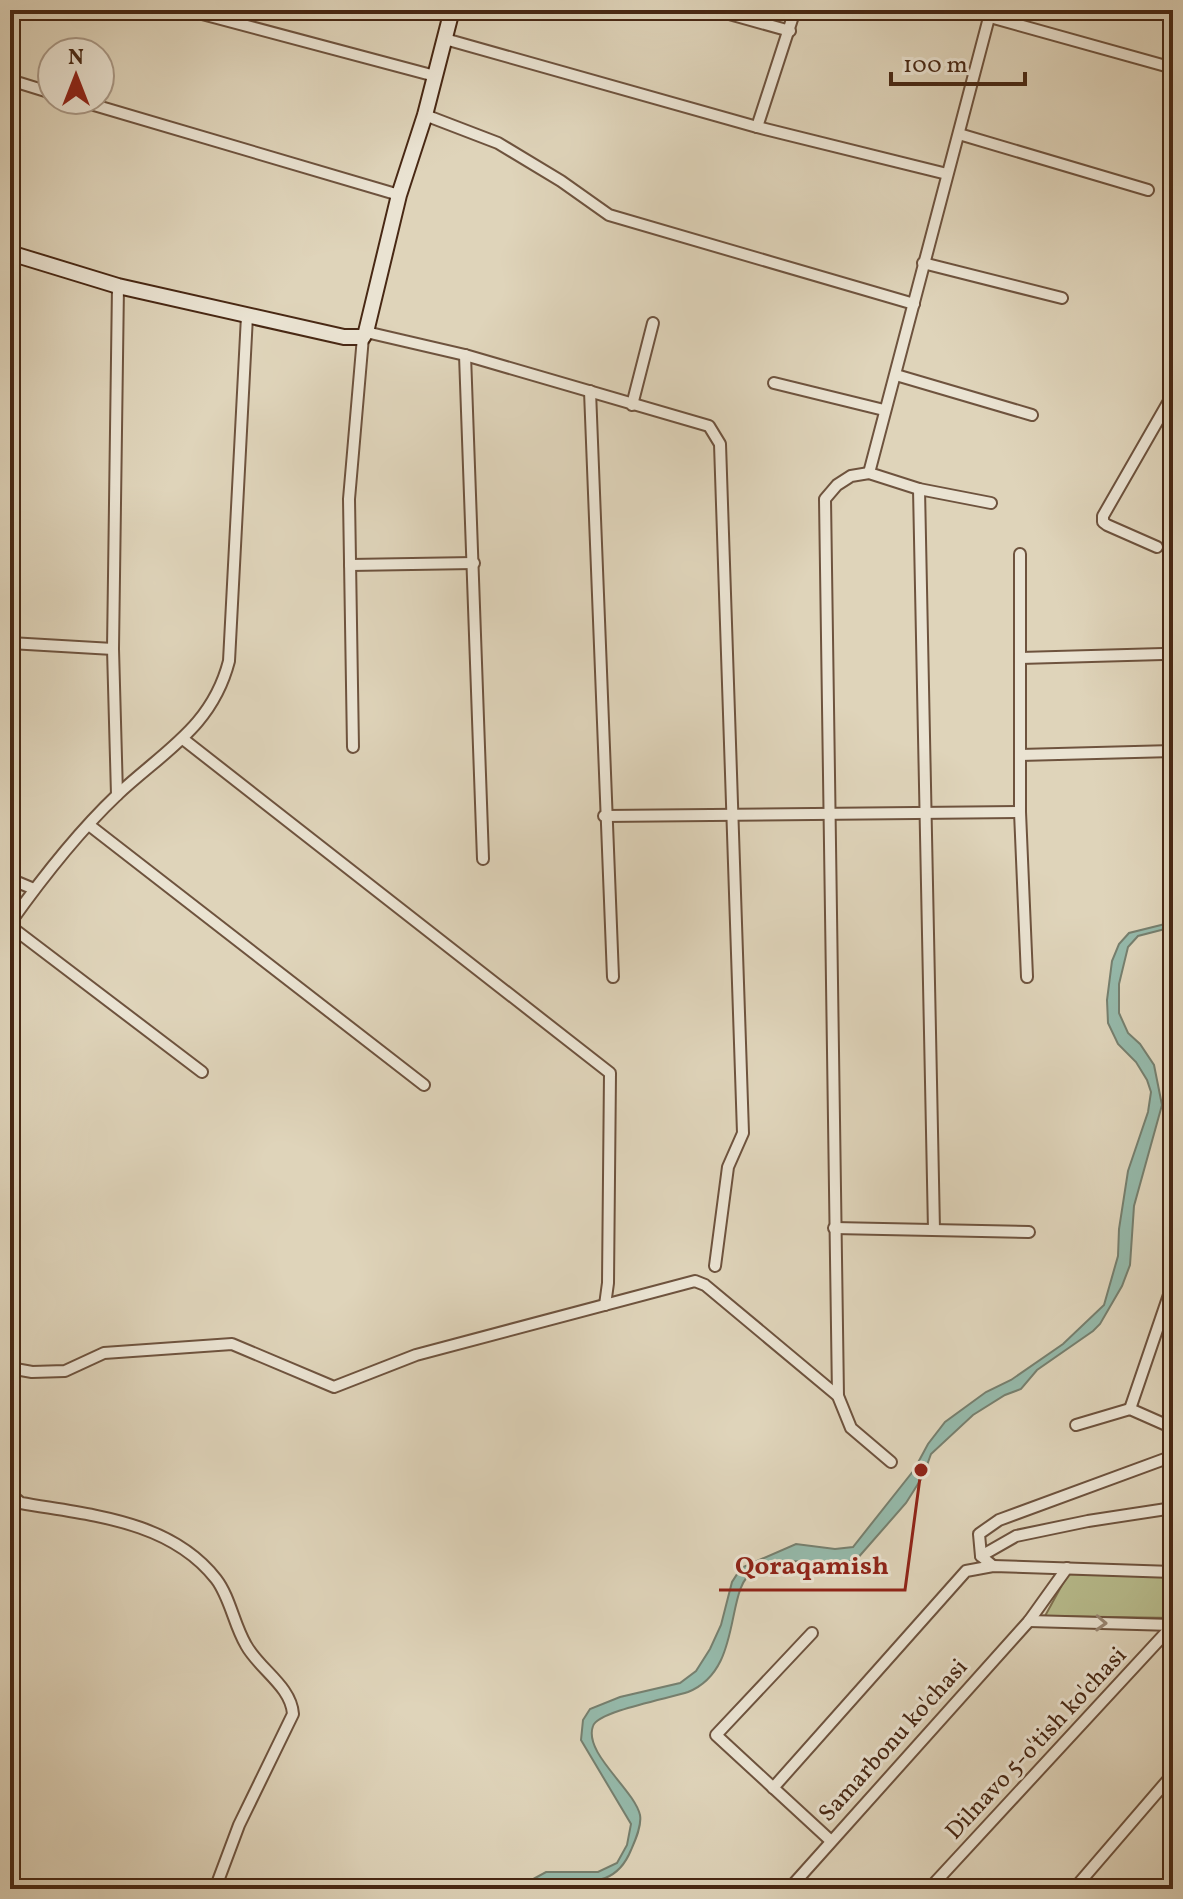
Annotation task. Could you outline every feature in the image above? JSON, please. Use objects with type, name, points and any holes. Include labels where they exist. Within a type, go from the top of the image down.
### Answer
[{"type":"street","points":[[187,10],[435,76]]},
{"type":"street","points":[[353,747],[349,499],[364,334],[399,195],[425,115],[452,10]]},
{"type":"street","points":[[715,10],[790,31]]},
{"type":"street","points":[[757,127],[795,10]]},
{"type":"street","points":[[869,473],[990,13],[1173,68]]},
{"type":"street","points":[[445,39],[757,127],[947,174]]},
{"type":"street","points":[[10,80],[36,88]]},
{"type":"street","points":[[116,112],[399,195]]},
{"type":"street","points":[[425,115],[498,143],[561,181],[609,215],[914,304]]},
{"type":"street","points":[[959,134],[1148,190]]},
{"type":"street","points":[[10,253],[118,286],[247,316],[344,337],[364,334],[465,355],[709,426],[720,444],[743,1133],[728,1167],[715,1266]]},
{"type":"street","points":[[923,263],[1062,298]]},
{"type":"street","points":[[117,795],[113,649],[118,286]]},
{"type":"street","points":[[202,1072],[10,925],[34,889],[89,825],[117,795],[183,739],[207,712],[223,686],[229,661],[247,316]]},
{"type":"street","points":[[632,405],[653,323]]},
{"type":"street","points":[[465,355],[483,859]]},
{"type":"street","points":[[896,375],[1032,415]]},
{"type":"street","points":[[774,383],[884,410]]},
{"type":"street","points":[[590,391],[604,816],[613,977]]},
{"type":"street","points":[[1157,547],[1107,525],[1103,522],[1103,516],[1169,410],[1173,394]]},
{"type":"street","points":[[891,1462],[851,1428],[838,1396],[825,499],[837,485],[851,476],[869,473],[919,489],[991,503]]},
{"type":"street","points":[[919,489],[934,1230]]},
{"type":"street","points":[[1020,554],[1020,812],[1027,977]]},
{"type":"street","points":[[350,565],[474,563]]},
{"type":"street","points":[[10,643],[113,649]]},
{"type":"street","points":[[1020,658],[1163,654]]},
{"type":"street","points":[[183,739],[610,1073],[608,1283],[605,1305]]},
{"type":"street","points":[[1020,755],[1173,751]]},
{"type":"street","points":[[604,816],[1020,812]]},
{"type":"street","points":[[89,825],[424,1085]]},
{"type":"street","points":[[10,879],[34,889]]},
{"type":"street","points":[[834,1228],[1029,1232]]},
{"type":"street","points":[[10,1368],[32,1372],[65,1371],[104,1353],[232,1344],[334,1387],[416,1355],[695,1281],[705,1285],[838,1396]]},
{"type":"street","points":[[1130,1409],[1173,1283]]},
{"type":"street","points":[[1076,1425],[1130,1409],[1173,1428]]},
{"type":"street","points":[[993,1566],[981,1556],[979,1534],[999,1520],[1173,1456]]},
{"type":"street","points":[[10,1494],[21,1503],[128,1522],[167,1540],[197,1559],[218,1581],[247,1647],[292,1701],[293,1714],[239,1825],[215,1889]]},
{"type":"street","points":[[981,1556],[1016,1536],[1173,1508]]},
{"type":"street","points":[[773,1788],[966,1571],[993,1566],[1173,1572]]},
{"type":"street","name":"Samarbonu ko'chasi","points":[[789,1889],[1029,1621],[1067,1568]]},
{"type":"street","points":[[1029,1621],[1173,1625]]},
{"type":"street","name":"Dilnavo 5-o'tish ko'chasi","points":[[929,1889],[1173,1625]]},
{"type":"street","points":[[812,1633],[716,1735],[831,1841]]},
{"type":"street","points":[[1074,1889],[1173,1774]]},
{"type":"shaded area","points":[[1173,922],[1173,927],[1138,936],[1128,947],[1119,984],[1119,1013],[1128,1033],[1154,1065],[1162,1105],[1134,1206],[1130,1265],[1100,1324],[1037,1370],[1021,1389],[973,1415],[931,1454],[923,1476],[906,1503],[856,1560],[780,1562],[755,1570],[745,1579],[726,1648],[718,1666],[706,1681],[688,1692],[621,1710],[598,1720],[593,1726],[595,1748],[629,1794],[640,1815],[639,1829],[631,1850],[624,1863],[605,1878],[515,1889],[546,1872],[598,1872],[617,1863],[627,1845],[631,1824],[581,1740],[583,1720],[590,1709],[620,1697],[680,1683],[696,1671],[721,1625],[732,1582],[741,1568],[796,1544],[835,1549],[853,1547],[914,1470],[945,1422],[986,1392],[1011,1380],[1063,1344],[1104,1305],[1118,1256],[1128,1171],[1148,1112],[1151,1092],[1136,1062],[1118,1044],[1108,1023],[1107,1000],[1112,961],[1119,944],[1129,933]]},
{"type":"shaded area","points":[[1068,1574],[1173,1577],[1173,1618],[1045,1616]]},
{"type":"place","name":"Qoraqamish","points":[[921,1470]]}]
